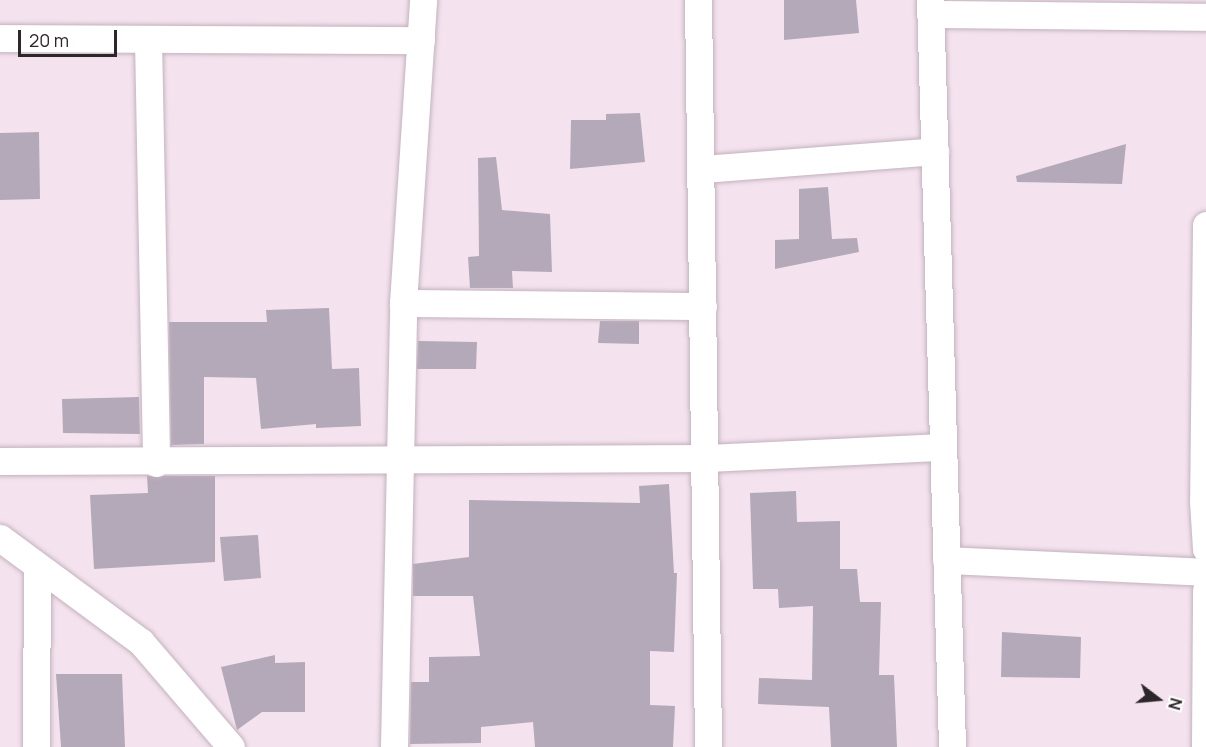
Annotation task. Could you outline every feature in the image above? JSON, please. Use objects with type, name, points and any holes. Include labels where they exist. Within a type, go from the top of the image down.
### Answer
[{"type":"street","points":[[394,747],[403,303],[423,0]]},
{"type":"street","points":[[698,0],[707,458],[708,747]]},
{"type":"street","points":[[952,747],[930,7],[1206,17]]},
{"type":"street","points":[[0,38],[421,40]]},
{"type":"street","points":[[148,39],[156,463]]},
{"type":"street","points":[[703,169],[935,151]]},
{"type":"street","points":[[1206,225],[1206,549]]},
{"type":"street","points":[[403,303],[703,306]]},
{"type":"street","points":[[0,461],[156,463],[400,457],[707,458],[943,447]]},
{"type":"street","points":[[0,538],[141,642],[231,747]]},
{"type":"street","points":[[946,560],[1206,572]]},
{"type":"street","points":[[36,747],[37,566]]},
{"type":"street","points":[[1205,747],[1206,590]]},
{"type":"building","points":[[784,0],[856,0],[859,33],[784,40]]},
{"type":"building","points":[[640,113],[645,162],[570,169],[571,120],[606,120],[606,114]]},
{"type":"building","points":[[39,132],[40,199],[0,200],[0,133]]},
{"type":"building","points":[[1126,144],[1122,184],[1017,182],[1016,176]]},
{"type":"building","points":[[496,157],[502,210],[550,214],[552,272],[512,271],[513,288],[470,288],[468,257],[479,256],[478,158]]},
{"type":"building","points":[[828,187],[832,239],[857,238],[859,252],[775,269],[775,240],[799,239],[799,189]]},
{"type":"building","points":[[329,308],[332,369],[359,368],[361,426],[316,428],[316,424],[261,429],[256,378],[204,377],[204,444],[171,445],[169,322],[267,322],[266,310]]},
{"type":"building","points":[[600,321],[639,321],[639,344],[598,343]]},
{"type":"building","points":[[418,341],[477,342],[476,369],[417,369]]},
{"type":"building","points":[[139,397],[140,434],[63,433],[62,399]]},
{"type":"building","points":[[147,476],[215,476],[215,562],[94,569],[90,495],[148,493]]},
{"type":"building","points":[[669,484],[674,573],[677,573],[674,652],[650,651],[650,705],[675,706],[673,747],[535,747],[533,722],[481,727],[481,743],[410,744],[411,682],[429,682],[429,657],[480,656],[473,596],[413,596],[413,564],[469,557],[469,500],[640,503],[639,486]]},
{"type":"building","points":[[796,491],[797,522],[840,521],[840,569],[857,569],[860,602],[881,602],[879,675],[894,675],[897,747],[831,747],[829,707],[758,704],[759,678],[812,680],[813,606],[779,608],[778,589],[753,589],[750,493]]},
{"type":"building","points":[[258,535],[261,578],[224,581],[220,537]]},
{"type":"building","points":[[1002,632],[1081,637],[1080,678],[1001,677]]},
{"type":"building","points":[[275,655],[275,663],[305,662],[305,712],[262,712],[237,730],[221,667]]},
{"type":"building","points":[[56,674],[122,674],[125,747],[61,747]]}]
